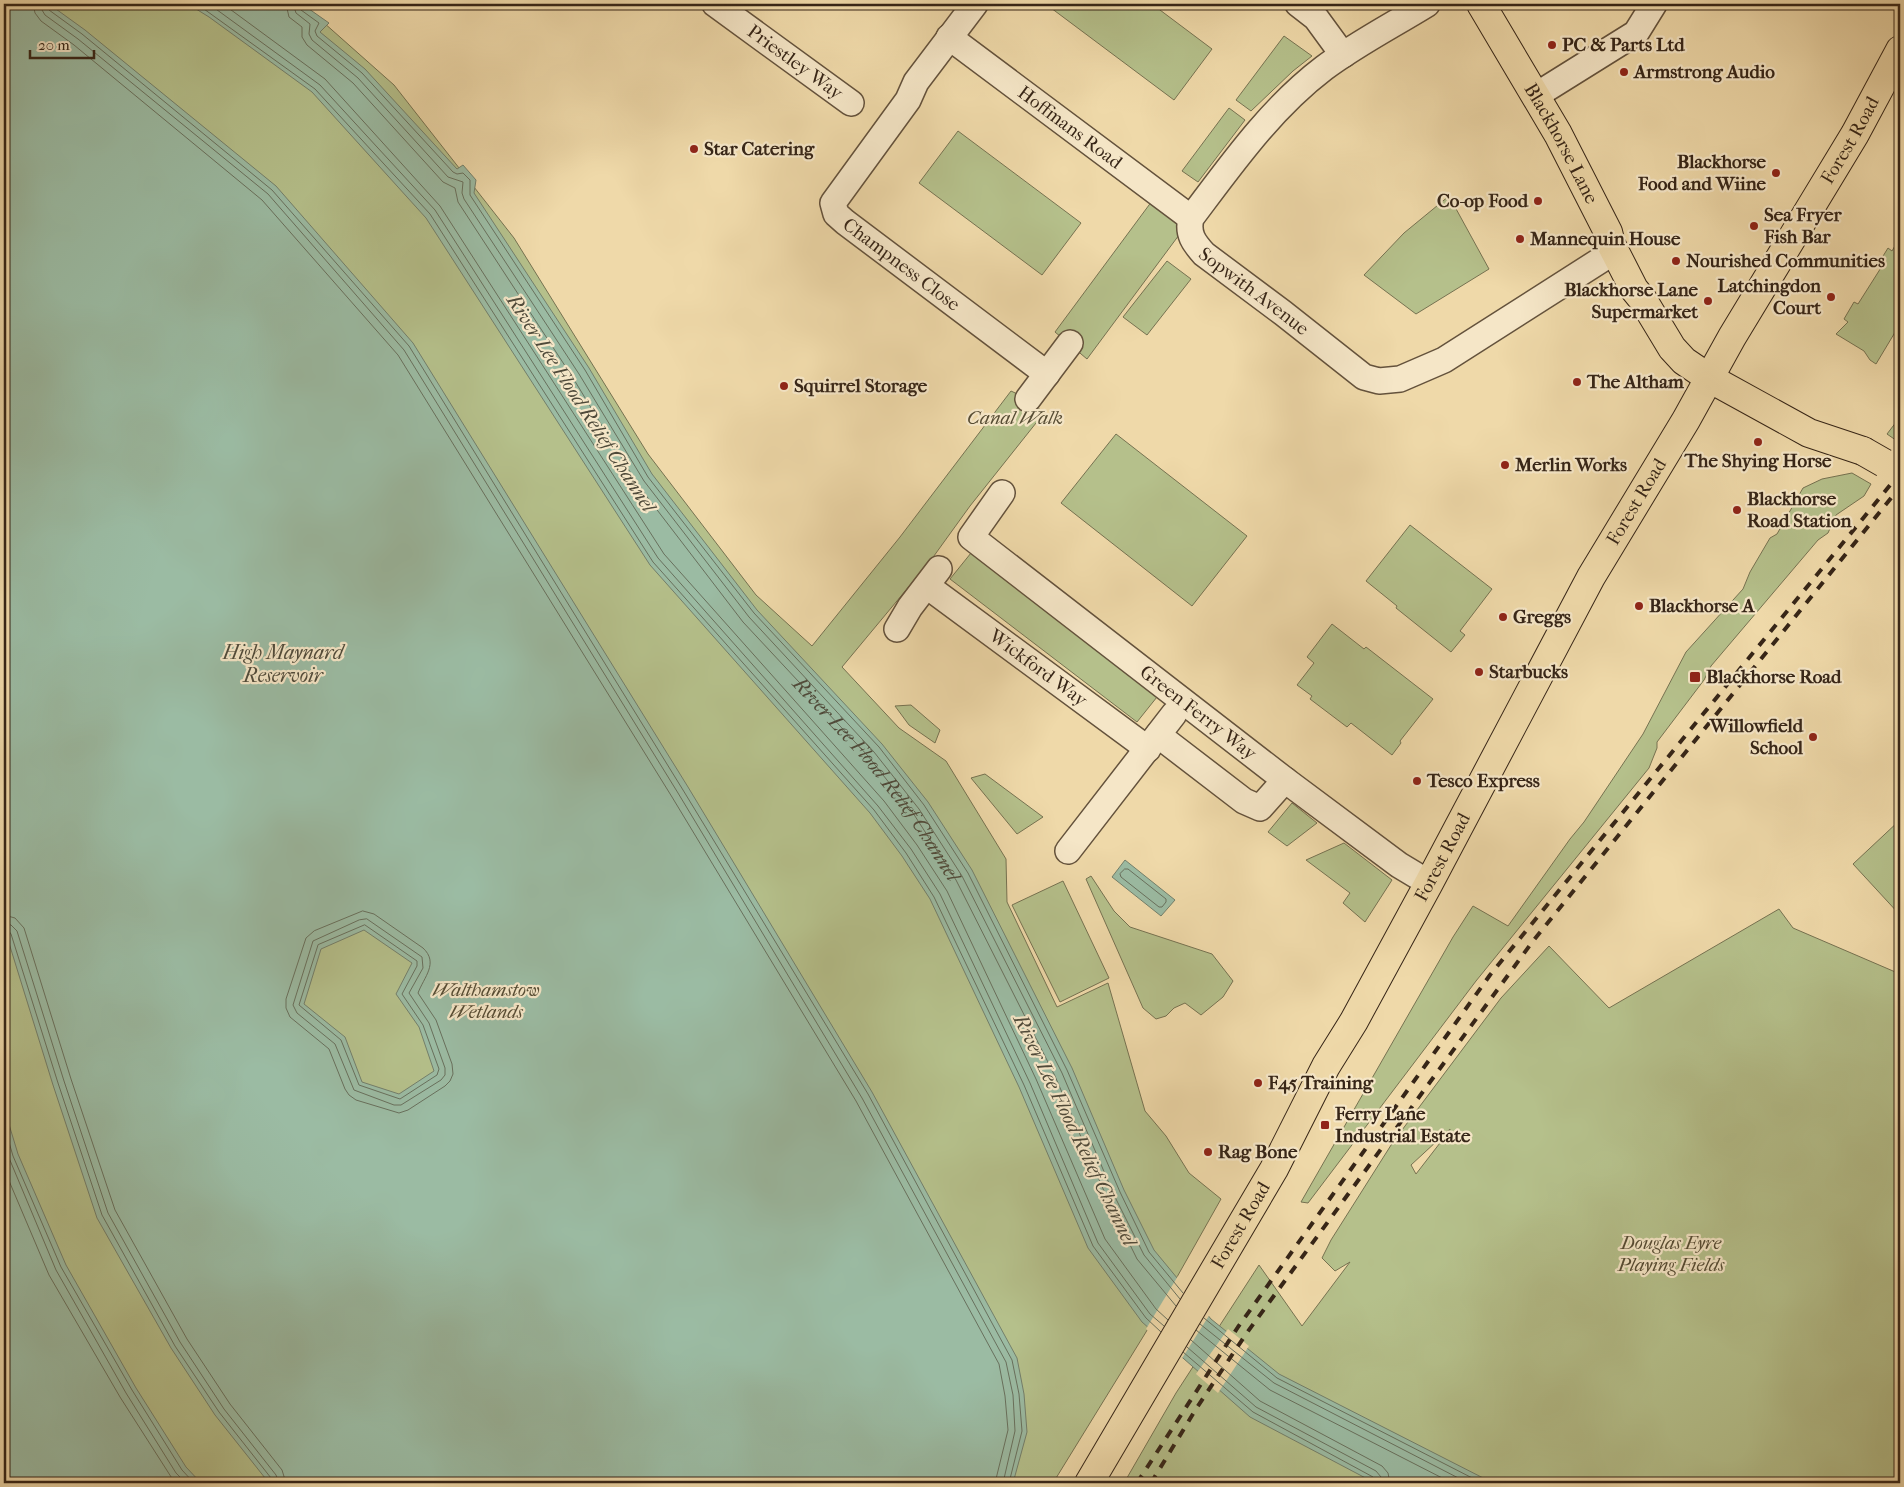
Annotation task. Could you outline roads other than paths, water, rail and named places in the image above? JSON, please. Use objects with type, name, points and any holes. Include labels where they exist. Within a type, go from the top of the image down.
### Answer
[{"type":"main road","name":"Blackhorse Lane","points":[[1481,4],[1558,134],[1608,232],[1615,251],[1634,289],[1643,300],[1672,348],[1684,360],[1708,378]]},
{"type":"main road","name":"Forest Road","points":[[1089,1483],[1274,1169],[1326,1066],[1354,1021],[1430,883],[1591,577],[1855,134],[1900,50]]},
{"type":"main road","points":[[1708,378],[1809,433],[1863,451],[1900,471]]},
{"type":"street","name":"Priestley Way","points":[[715,4],[851,103]]},
{"type":"street","name":"Champness Close","points":[[975,4],[916,82],[908,100],[833,203],[836,214],[1047,374]]},
{"type":"street","points":[[1298,4],[1316,18],[1343,55]]},
{"type":"street","points":[[1191,218],[1262,126],[1323,68],[1427,4]]},
{"type":"street","points":[[1535,96],[1636,33],[1654,4]]},
{"type":"street","name":"Hoffmans Road","points":[[949,37],[1191,218]]},
{"type":"street","name":"Sopwith Avenue","points":[[1191,218],[1189,226],[1191,235],[1194,243],[1204,254],[1364,377],[1379,381],[1400,379],[1444,360],[1615,251]]},
{"type":"street","points":[[1028,399],[1070,343]]},
{"type":"street","name":"Green Ferry Way","points":[[1002,493],[971,537],[1285,780],[1399,865],[1430,883]]},
{"type":"street","name":"Wickford Way","points":[[897,630],[910,607],[933,578],[1153,742],[1244,801],[1260,808],[1285,780]]},
{"type":"street","points":[[1068,851],[1174,714]]},
{"type":"water","name":"High Maynard Reservoir","points":[[4,4],[49,4],[85,30],[276,186],[413,343],[688,787],[872,1092],[1017,1358],[1024,1394],[1027,1432],[1013,1483],[269,1483],[215,1415],[171,1348],[97,1218],[4,927]],"holes":[[[364,930],[412,963],[396,994],[419,1027],[434,1071],[399,1094],[362,1082],[345,1037],[304,1004],[321,949]]]},
{"type":"water","name":"River Lee Flood Relief Channel","points":[[188,4],[302,4],[329,23],[320,32],[365,69],[457,169],[463,165],[476,180],[474,193],[589,368],[652,474],[757,610],[882,744],[928,802],[972,870],[1072,1068],[1124,1190],[1154,1250],[1211,1319],[1279,1374],[1493,1483],[1375,1483],[1250,1417],[1142,1322],[1088,1248],[1019,1087],[930,899],[902,856],[870,813],[650,565],[426,218],[312,92],[209,17]]},
{"type":"water","points":[[1125,860],[1175,900],[1161,916],[1112,877]]},
{"type":"water","points":[[4,1108],[18,1154],[66,1265],[136,1388],[186,1467],[201,1483],[4,1483]]},
{"type":"railway","points":[[1137,1483],[1238,1327],[1490,975],[1900,473]]},
{"type":"railway","points":[[1151,1483],[1196,1409],[1246,1334],[1533,941],[1900,487]]},
{"type":"place","name":"PC & Parts Ltd","points":[[1552,45]]},
{"type":"place","name":"Armstrong Audio","points":[[1624,72]]},
{"type":"place","name":"Star Catering","points":[[694,149]]},
{"type":"place","name":"Blackhorse Food and Wiine","points":[[1776,173]]},
{"type":"place","name":"Co-op Food","points":[[1538,201]]},
{"type":"place","name":"Sea Fryer Fish Bar","points":[[1754,226]]},
{"type":"place","name":"Mannequin House","points":[[1520,239]]},
{"type":"place","name":"Nourished Communities","points":[[1676,261]]},
{"type":"place","name":"Latchingdon Court","points":[[1831,297]]},
{"type":"place","name":"Blackhorse Lane Supermarket","points":[[1708,301]]},
{"type":"place","name":"The Altham","points":[[1577,382]]},
{"type":"place","name":"Squirrel Storage","points":[[784,386]]},
{"type":"place","name":"The Shying Horse","points":[[1758,442]]},
{"type":"place","name":"Merlin Works","points":[[1505,465]]},
{"type":"place","name":"Blackhorse Road Station","points":[[1737,510]]},
{"type":"place","name":"Blackhorse A","points":[[1639,606]]},
{"type":"place","name":"Greggs","points":[[1503,617]]},
{"type":"place","name":"Starbucks","points":[[1479,672]]},
{"type":"place","name":"Blackhorse Road","points":[[1695,677]]},
{"type":"place","name":"Willowfield School","points":[[1813,737]]},
{"type":"place","name":"Tesco Express","points":[[1417,781]]},
{"type":"place","name":"F45 Training","points":[[1258,1083]]},
{"type":"place","name":"Ferry Lane Industrial Estate","points":[[1325,1125]]},
{"type":"place","name":"Rag Bone","points":[[1208,1152]]},
{"type":"park label","name":"Canal Walk","points":[[1015,418]]},
{"type":"park label","name":"Walthamstow Wetlands","points":[[486,1001]]},
{"type":"park label","name":"Douglas Eyre Playing Fields","points":[[1671,1254]]}]
